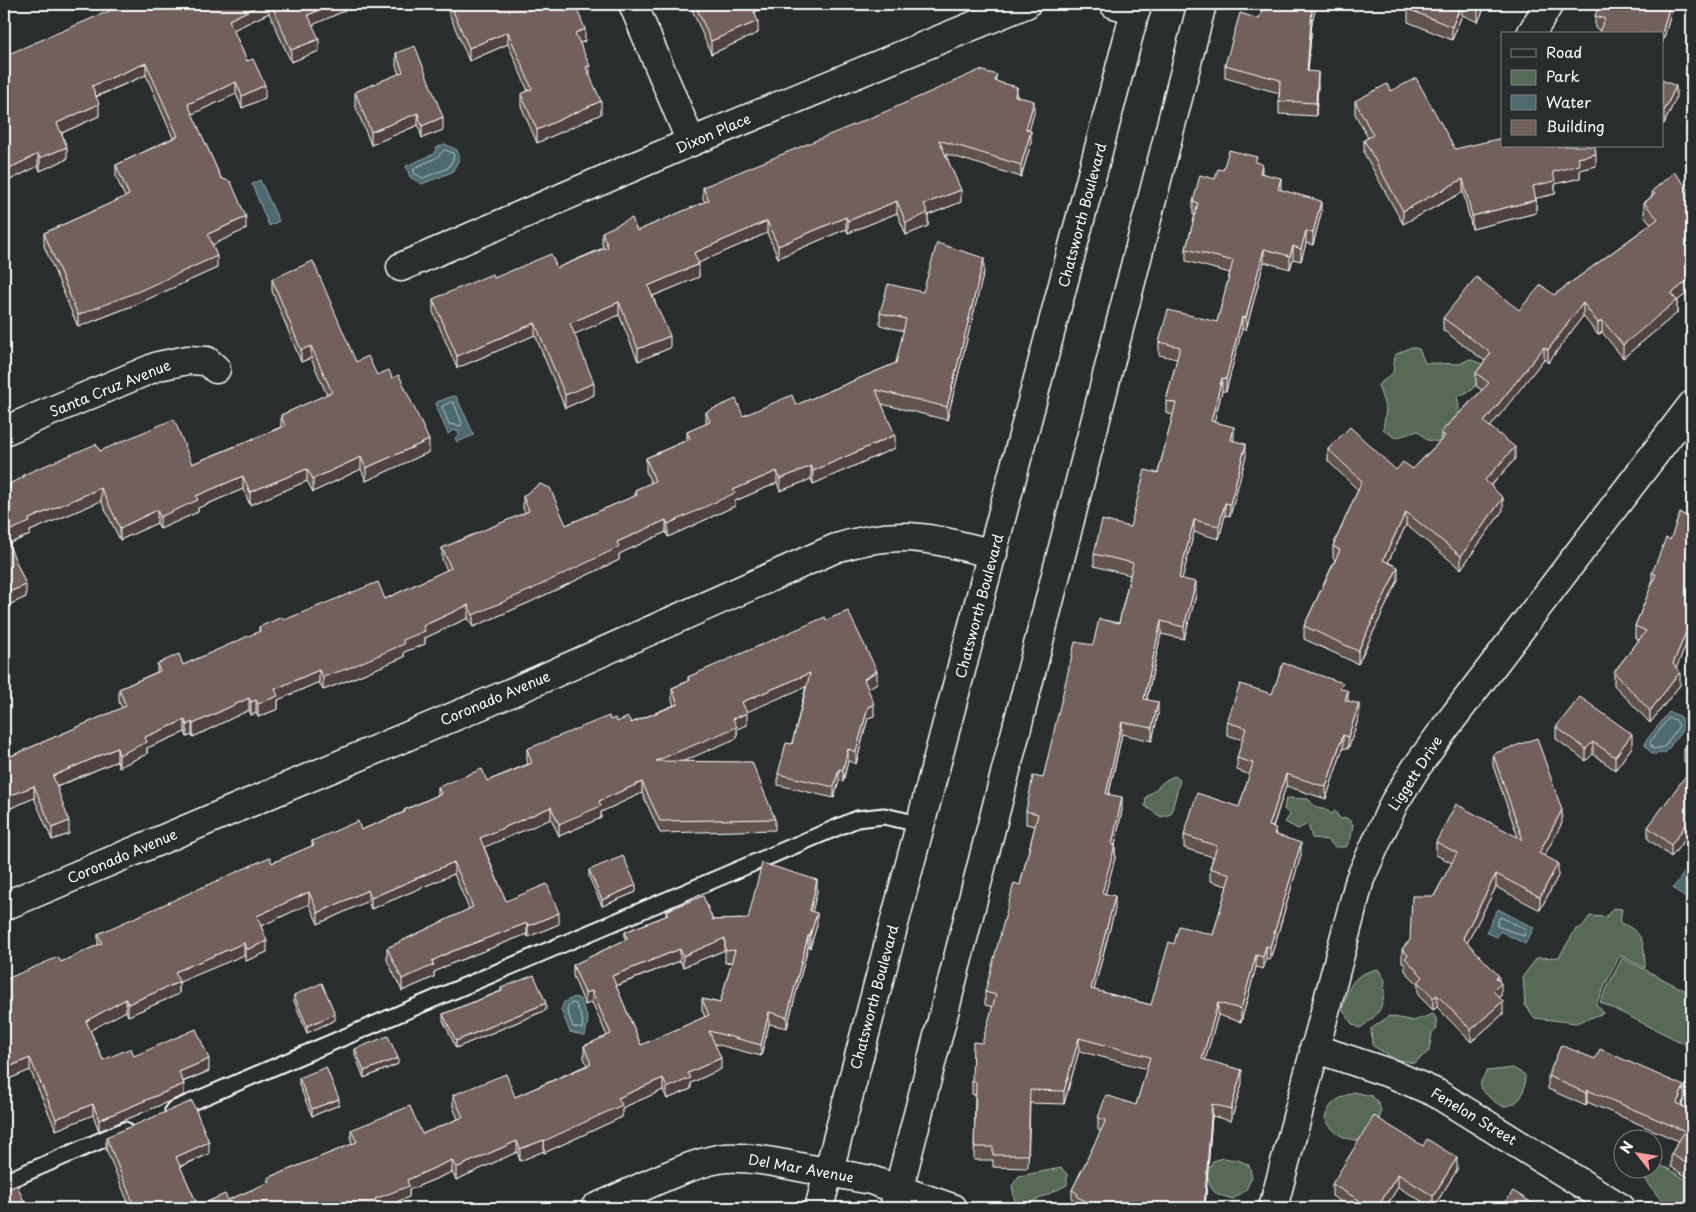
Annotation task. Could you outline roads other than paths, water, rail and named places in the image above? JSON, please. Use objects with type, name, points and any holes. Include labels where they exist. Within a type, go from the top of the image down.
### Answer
[{"type":"street","points":[[633,4],[691,142]]},
{"type":"street","name":"Dixon Place","points":[[401,267],[691,142],[1026,4]]},
{"type":"street","points":[[897,1199],[1202,4]]},
{"type":"street","points":[[1532,32],[1549,4]]},
{"type":"street","name":"Chatsworth Boulevard","points":[[819,1208],[919,824],[994,554],[1129,6]]},
{"type":"street","name":"Santa Cruz Avenue","points":[[4,431],[158,366],[188,360],[207,360],[216,369]]},
{"type":"street","name":"Liggett Drive","points":[[1273,1208],[1360,879],[1400,791],[1439,736],[1692,405]]},
{"type":"street","name":"Coronado Avenue","points":[[4,906],[503,696],[836,548],[876,538],[902,536],[934,539],[994,554]]},
{"type":"street","name":"Fenelon Street","points":[[1314,1048],[1392,1074],[1436,1093],[1622,1208]]},
{"type":"street","name":"Del Mar Avenue","points":[[595,1208],[677,1174],[722,1159],[756,1160],[871,1180],[897,1199],[952,1208]]},
{"type":"lane","points":[[160,1115],[857,819],[884,816],[919,824]]},
{"type":"lane","points":[[4,1182],[141,1123]]},
{"type":"water","points":[[445,144],[457,150],[460,158],[452,172],[422,184],[410,177],[406,166],[434,154],[436,148]]},
{"type":"water","points":[[260,180],[279,221],[269,226],[252,184]]},
{"type":"water","points":[[456,396],[474,435],[457,442],[455,438],[458,437],[459,432],[453,430],[448,434],[436,406],[437,402]]},
{"type":"water","points":[[1669,712],[1680,716],[1684,728],[1665,753],[1652,754],[1645,745],[1645,742]]},
{"type":"water","points":[[1685,872],[1692,877],[1692,903],[1673,888]]},
{"type":"water","points":[[1498,909],[1534,928],[1525,944],[1500,931],[1497,937],[1486,932]]},
{"type":"water","points":[[575,997],[580,999],[588,1020],[585,1036],[570,1032],[561,1010],[564,1002]]}]
